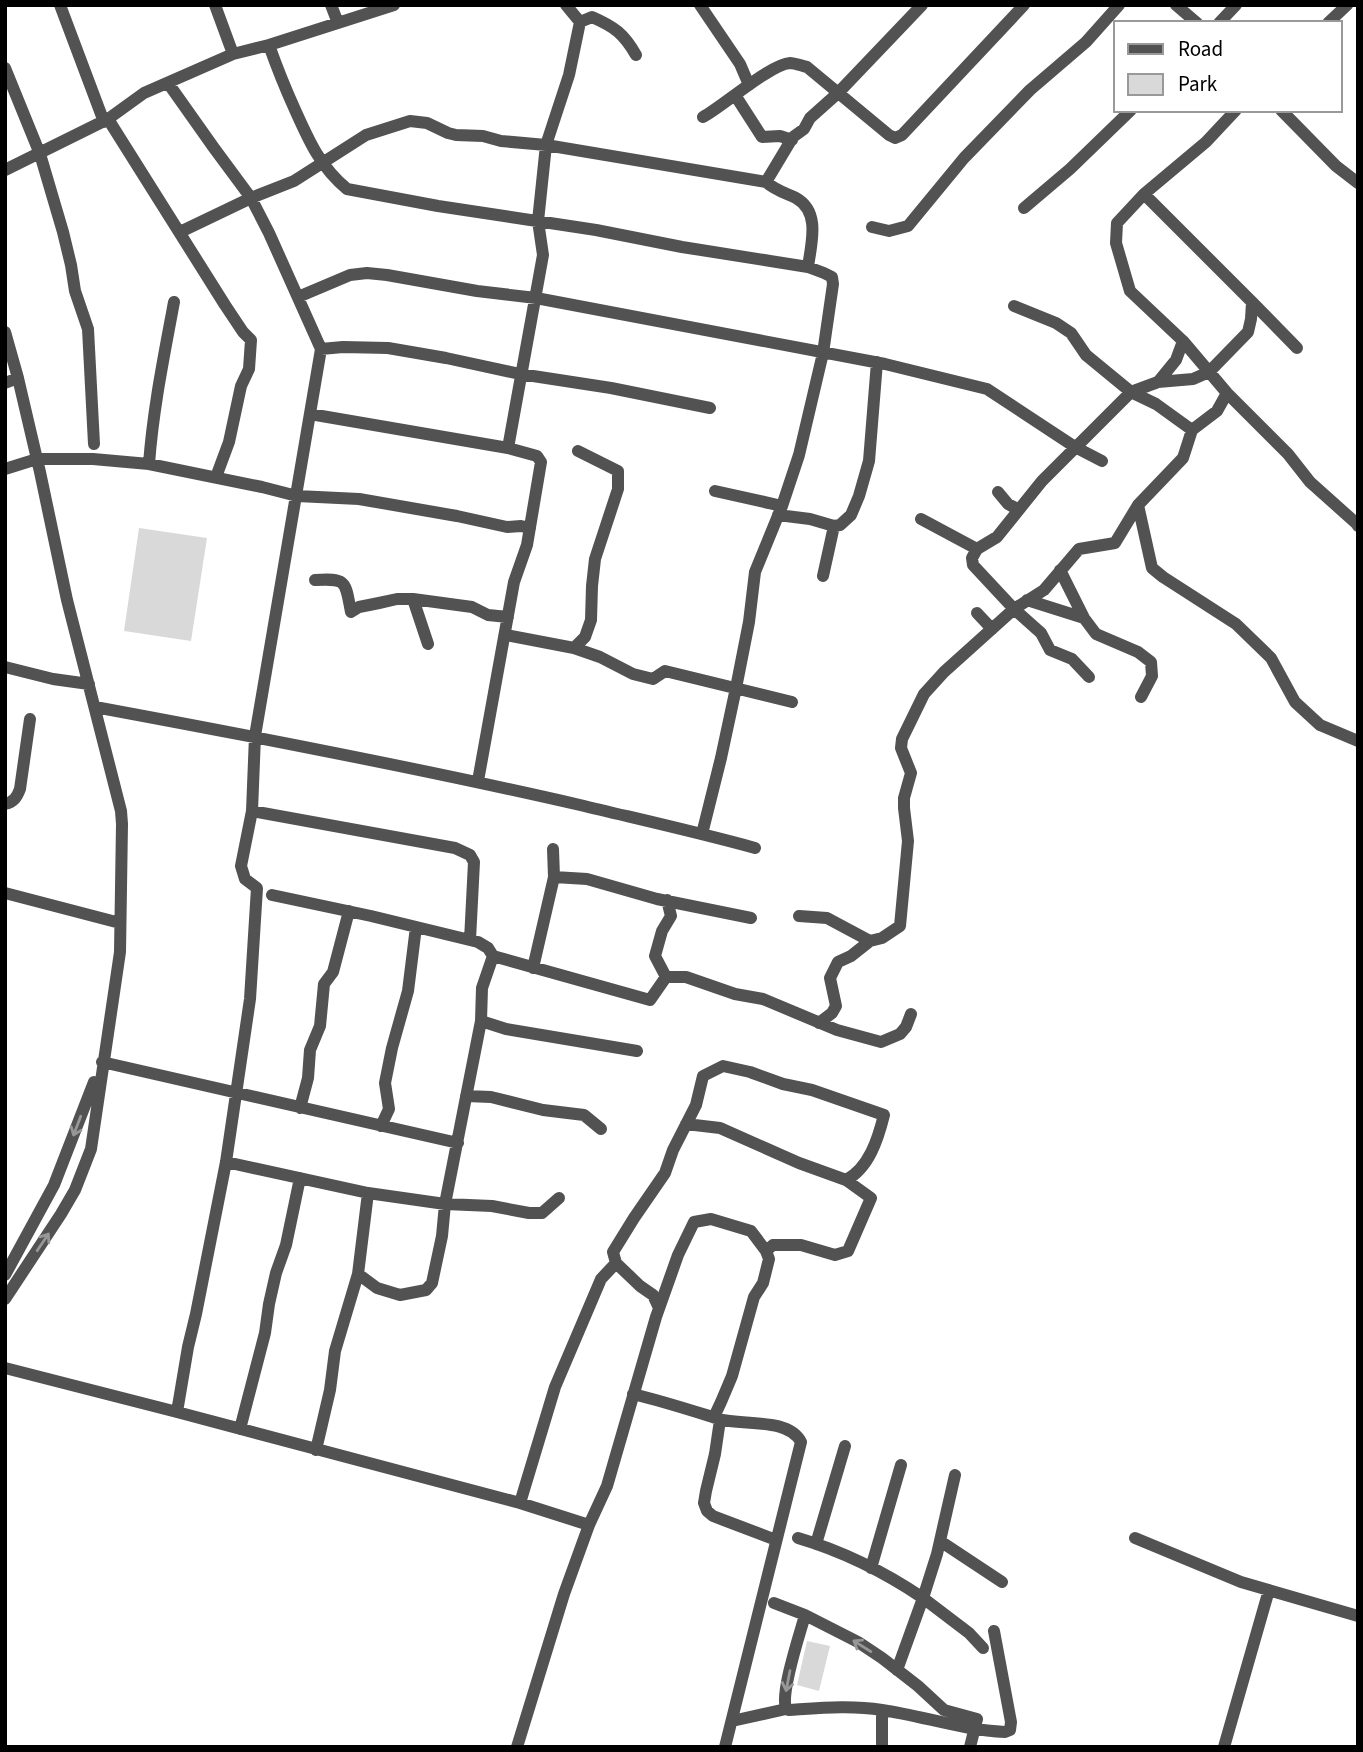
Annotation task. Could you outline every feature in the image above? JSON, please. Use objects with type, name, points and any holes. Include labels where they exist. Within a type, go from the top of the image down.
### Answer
[{"type":"street","points":[[61,5],[106,121],[225,305],[251,340],[249,369],[241,386],[229,442],[216,477]]},
{"type":"street","points":[[215,5],[233,54]]},
{"type":"street","points":[[331,5],[338,23]]},
{"type":"street","points":[[5,170],[106,121],[144,93],[233,54],[270,45],[394,5]]},
{"type":"street","points":[[566,5],[580,22]]},
{"type":"street","points":[[699,5],[740,64],[749,85]]},
{"type":"street","points":[[766,182],[792,140],[804,129],[810,118],[838,93],[922,5]]},
{"type":"street","points":[[703,117],[749,85],[777,68],[790,64],[807,68],[895,138],[902,135],[1024,5]]},
{"type":"street","points":[[872,227],[889,231],[908,226],[964,158],[1030,90],[1086,43],[1119,5]]},
{"type":"street","points":[[1176,5],[1194,21]]},
{"type":"street","points":[[1221,21],[1236,5]]},
{"type":"street","points":[[1330,21],[1347,5]]},
{"type":"street","points":[[580,22],[592,17],[611,25],[626,38],[636,55]]},
{"type":"street","points":[[508,448],[543,255],[538,221],[546,145],[569,75],[580,22]]},
{"type":"street","points":[[270,45],[280,77],[302,127],[322,163],[346,189],[808,267],[832,277],[824,353],[799,454],[780,511],[755,572],[749,622],[736,688],[702,834]]},
{"type":"street","points":[[5,68],[40,154],[63,232],[75,291],[88,329],[94,444]]},
{"type":"street","points":[[168,83],[251,198],[321,349],[255,736],[252,811],[241,866],[245,879],[257,888],[250,999],[226,1161],[177,1412]]},
{"type":"street","points":[[736,95],[762,137],[780,136],[792,140]]},
{"type":"street","points":[[1024,208],[1070,169],[1129,112]]},
{"type":"street","points":[[1234,112],[1206,142],[1144,194],[1117,223],[1116,243],[1130,291],[1183,341],[1227,393],[1288,454],[1310,482],[1358,526]]},
{"type":"street","points":[[1283,112],[1336,166],[1358,183]]},
{"type":"street","points":[[180,232],[293,181],[366,135],[410,121],[427,123],[448,134],[546,145],[766,182],[798,199],[810,215],[813,224],[808,267]]},
{"type":"street","points":[[1144,194],[1297,348]]},
{"type":"street","points":[[298,297],[350,275],[367,272],[536,298],[877,362],[987,389],[1075,447],[1102,461]]},
{"type":"street","points":[[149,464],[158,382],[174,302]]},
{"type":"street","points":[[1089,677],[1072,659],[1050,650],[1041,633],[1014,609],[973,565],[972,558],[976,549],[997,537],[1042,481],[1131,392],[1158,382],[1193,379],[1209,372],[1248,332],[1252,302]]},
{"type":"street","points":[[1014,306],[1056,323],[1071,333],[1086,355],[1131,392],[1156,404],[1192,430]]},
{"type":"street","points":[[5,332],[19,378],[67,600],[121,811],[120,952],[90,1149],[75,1190],[5,1299]]},
{"type":"street","points":[[1158,382],[1176,360],[1183,341]]},
{"type":"street","points":[[321,349],[388,348],[709,408]]},
{"type":"street","points":[[715,491],[834,526],[840,525],[851,515],[870,461],[877,362]]},
{"type":"street","points":[[5,383],[19,378]]},
{"type":"street","points":[[819,1023],[832,1013],[836,1006],[830,978],[838,962],[851,956],[870,941],[882,939],[900,926],[908,841],[904,798],[912,773],[901,748],[902,739],[925,695],[944,672],[1014,609],[1044,590],[1079,548],[1115,543],[1138,505],[1183,458],[1192,430],[1217,411],[1227,393]]},
{"type":"street","points":[[310,414],[508,448],[537,456],[541,462],[527,545],[514,582],[478,781]]},
{"type":"street","points":[[574,648],[585,637],[591,620],[595,559],[618,489],[618,471],[578,451]]},
{"type":"street","points":[[5,469],[37,459],[93,458],[149,464],[297,496],[359,499],[507,527],[530,528]]},
{"type":"street","points":[[998,492],[1008,504],[1019,510]]},
{"type":"street","points":[[1138,505],[1153,568],[1236,624],[1271,658],[1296,702],[1320,725],[1358,741]]},
{"type":"street","points":[[921,519],[976,549]]},
{"type":"street","points":[[823,576],[834,526]]},
{"type":"street","points":[[1060,570],[1084,618],[1096,634],[1138,652],[1152,662],[1152,676],[1141,698]]},
{"type":"street","points":[[315,580],[333,579],[342,582],[349,592],[351,611],[397,599],[413,599],[472,607],[488,615],[509,617]]},
{"type":"street","points":[[413,599],[428,644]]},
{"type":"street","points":[[1027,600],[1084,618]]},
{"type":"street","points":[[977,613],[992,629]]},
{"type":"street","points":[[506,635],[574,648],[600,657],[633,674],[653,679],[665,671],[792,702]]},
{"type":"street","points":[[5,667],[53,679],[89,684]]},
{"type":"street","points":[[95,707],[478,781],[755,848]]},
{"type":"street","points":[[5,804],[13,802],[20,789],[30,719]]},
{"type":"street","points":[[252,811],[455,848],[470,855],[474,862],[470,940]]},
{"type":"street","points":[[533,968],[554,877],[553,849]]},
{"type":"street","points":[[554,877],[587,879],[657,899],[751,918]]},
{"type":"street","points":[[5,894],[120,923]]},
{"type":"street","points":[[272,895],[470,940],[488,948],[493,956],[650,1000],[666,977]]},
{"type":"street","points":[[666,977],[655,956],[662,931],[671,916],[667,900]]},
{"type":"street","points":[[300,1108],[308,1078],[310,1050],[320,1026],[324,984],[333,972],[349,911]]},
{"type":"street","points":[[799,916],[827,918],[870,941]]},
{"type":"street","points":[[382,1126],[389,1109],[385,1083],[408,991],[416,927]]},
{"type":"street","points":[[358,1275],[377,1288],[400,1295],[426,1290],[432,1283],[481,1021],[482,988],[493,956]]},
{"type":"street","points":[[666,977],[686,977],[735,994],[763,999],[836,1030],[881,1042],[900,1034],[911,1014]]},
{"type":"street","points":[[481,1021],[506,1029],[637,1051]]},
{"type":"street","points":[[102,1062],[458,1143]]},
{"type":"street","points":[[5,1275],[54,1185],[102,1062]]},
{"type":"street","points":[[659,1308],[653,1295],[616,1263],[612,1252],[665,1174],[673,1150],[696,1105],[703,1076],[723,1066],[812,1090],[884,1115],[878,1139],[868,1158],[854,1176],[846,1180]]},
{"type":"street","points":[[466,1096],[491,1097],[543,1110],[584,1115],[601,1129]]},
{"type":"street","points":[[685,1124],[720,1128],[799,1163],[846,1180],[872,1198],[848,1251],[835,1255],[800,1245],[774,1245],[766,1251]]},
{"type":"street","points":[[226,1161],[368,1193],[445,1204],[492,1206],[542,1213],[559,1198]]},
{"type":"street","points":[[240,1429],[265,1334],[269,1304],[292,1220],[300,1178]]},
{"type":"street","points":[[54,1185],[75,1190]]},
{"type":"street","points":[[316,1450],[330,1390],[335,1351],[358,1275],[368,1193]]},
{"type":"street","points":[[517,1747],[564,1594],[589,1525],[607,1486],[659,1308],[678,1255],[694,1222],[711,1219],[751,1231],[769,1259],[763,1283],[754,1297],[732,1376],[721,1402],[717,1418],[715,1454],[704,1503],[713,1516],[776,1540]]},
{"type":"street","points":[[520,1503],[555,1387],[601,1279],[616,1263]]},
{"type":"street","points":[[5,1368],[520,1503],[589,1525]]},
{"type":"street","points":[[633,1394],[717,1418],[776,1426],[798,1436],[801,1442],[725,1747]]},
{"type":"street","points":[[816,1544],[845,1446]]},
{"type":"street","points":[[871,1568],[901,1465]]},
{"type":"street","points":[[897,1670],[940,1541],[955,1475]]},
{"type":"street","points":[[798,1538],[871,1568],[923,1598],[969,1633],[983,1648]]},
{"type":"street","points":[[1135,1538],[1241,1582],[1358,1616]]},
{"type":"street","points":[[940,1541],[1002,1581]]},
{"type":"street","points":[[1224,1747],[1269,1590]]},
{"type":"street","points":[[774,1603],[805,1615],[858,1642],[918,1686],[942,1716]]},
{"type":"street","points":[[786,1709],[784,1703],[788,1679],[805,1615]]},
{"type":"street","points":[[732,1721],[786,1709],[843,1707],[942,1716],[1005,1732],[1011,1727],[994,1631]]},
{"type":"street","points":[[882,1710],[882,1747]]},
{"type":"street","points":[[970,1747],[976,1724]]},
{"type":"green space","points":[[139,528],[207,538],[191,641],[124,631]]},
{"type":"green space","points":[[807,1641],[830,1646],[819,1691],[797,1685]]}]
